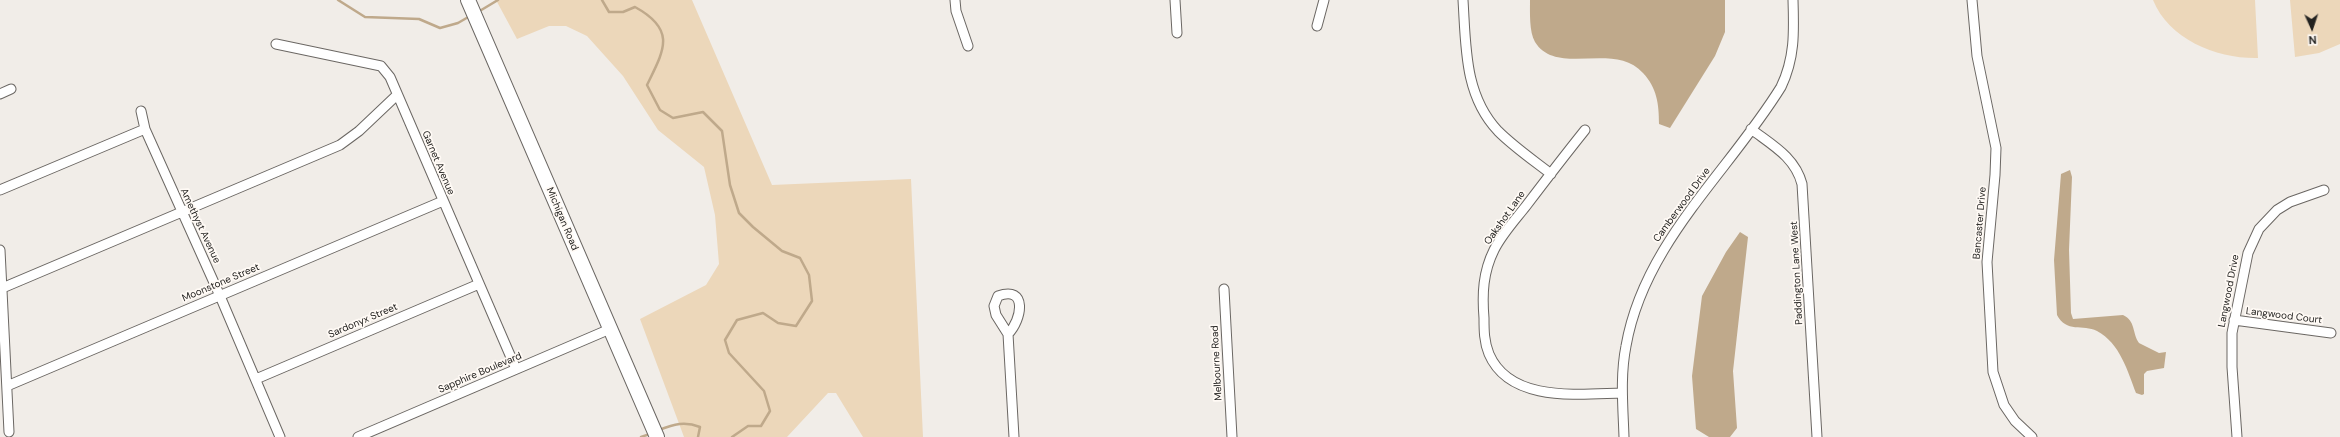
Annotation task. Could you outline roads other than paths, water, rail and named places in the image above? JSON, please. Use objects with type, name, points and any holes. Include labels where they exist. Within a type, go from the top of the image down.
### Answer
[{"type":"main road","name":"Michigan Road","points":[[468,0],[657,437]]},
{"type":"street","points":[[954,0],[956,11],[968,46]]},
{"type":"street","points":[[1175,0],[1177,33]]},
{"type":"street","points":[[1317,26],[1324,0]]},
{"type":"street","points":[[1463,0],[1468,68],[1480,103],[1499,131],[1551,174]]},
{"type":"street","name":"Camberwood Drive","points":[[1624,437],[1622,393],[1628,334],[1645,281],[1674,233],[1778,93],[1790,65],[1794,47],[1793,0]]},
{"type":"street","name":"Bancaster Drive","points":[[1972,0],[1977,56],[1996,148],[1995,176],[1987,254],[1993,372],[2004,405],[2015,421],[2032,437]]},
{"type":"street","name":"Garnet Avenue","points":[[276,44],[382,66],[390,77],[516,369]]},
{"type":"street","points":[[0,94],[11,89]]},
{"type":"street","points":[[2,288],[340,145],[359,131],[397,96]]},
{"type":"street","name":"Amethyst Avenue","points":[[141,111],[145,129],[220,296],[280,437]]},
{"type":"street","points":[[0,190],[145,129]]},
{"type":"street","name":"Paddington Lane West","points":[[1751,129],[1787,156],[1797,169],[1802,184],[1817,437]]},
{"type":"street","name":"Oakshot Lane","points":[[1585,130],[1504,234],[1490,260],[1483,294],[1486,347],[1493,361],[1502,373],[1509,378],[1533,389],[1564,394],[1622,393]]},
{"type":"street","name":"Langwood Drive","points":[[2237,437],[2232,367],[2234,320],[2248,253],[2259,229],[2274,213],[2287,204],[2324,190]]},
{"type":"street","name":"Moonstone Street","points":[[7,386],[443,201]]},
{"type":"street","points":[[0,250],[9,432]]},
{"type":"street","name":"Sardonyx Street","points":[[256,379],[479,284]]},
{"type":"street","name":"Melbourne Road","points":[[1224,289],[1232,437]]},
{"type":"street","name":"Langwood Court","points":[[2234,320],[2331,333]]},
{"type":"street","name":"Sapphire Boulevard","points":[[358,437],[610,329]]},
{"type":"street","points":[[1008,334],[1014,437]]},
{"type":"waterway","points":[[338,0],[365,17],[419,19],[440,28],[458,23],[470,16]]},
{"type":"waterway","points":[[478,12],[498,0]]},
{"type":"waterway","points":[[602,0],[609,12],[623,12],[635,7],[657,24],[662,33],[662,51],[647,85],[660,110],[673,118],[703,112],[722,131],[730,185],[739,213],[753,227],[782,251],[800,258],[809,275],[812,301],[796,326],[778,323],[763,313],[737,320],[725,340],[729,353],[764,391],[770,411],[761,426],[748,426],[732,437]]},
{"type":"waterway","points":[[659,430],[675,425],[695,425],[700,427],[698,437]]},
{"type":"waterway","points":[[641,437],[650,434]]}]
